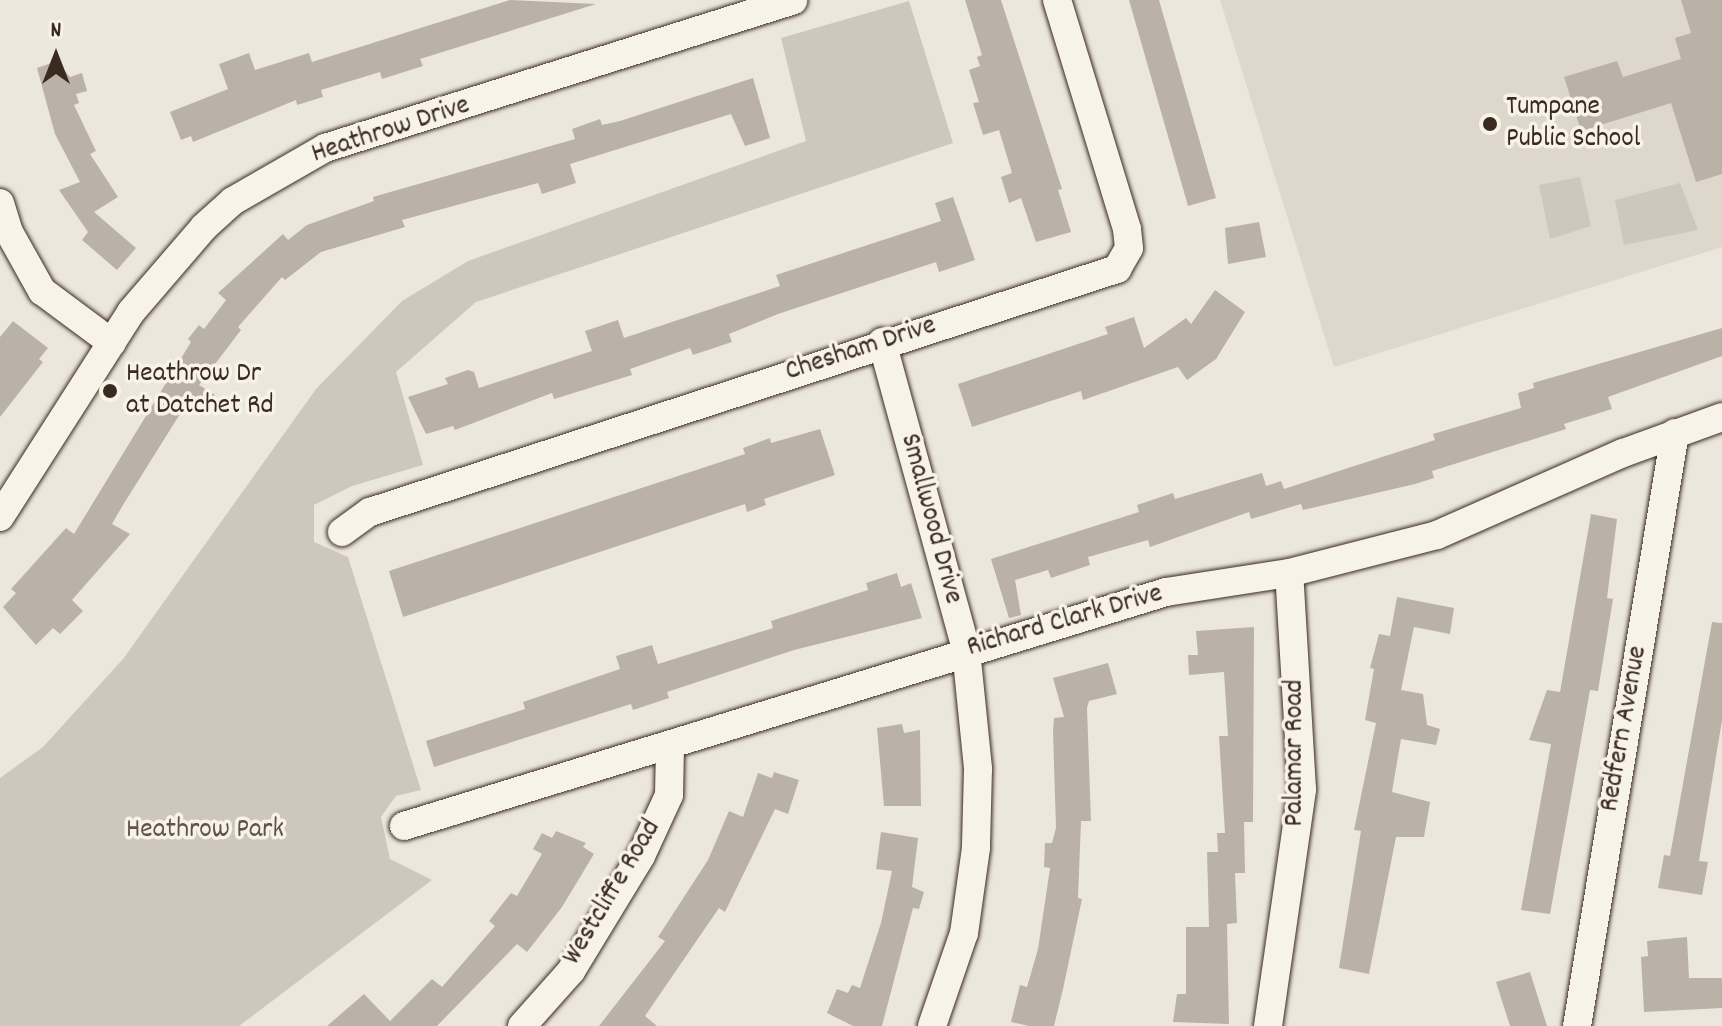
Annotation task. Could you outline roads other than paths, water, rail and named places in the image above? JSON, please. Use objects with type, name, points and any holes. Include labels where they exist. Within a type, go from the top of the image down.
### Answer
[{"type":"street","name":"Heathrow Drive","points":[[0,517],[131,312],[204,227],[233,201],[325,148],[793,0]]},
{"type":"street","name":"Chesham Drive","points":[[342,532],[370,512],[882,342],[1100,277],[1117,269],[1129,248],[1057,0]]},
{"type":"street","points":[[0,203],[15,244],[42,291],[112,343]]},
{"type":"street","name":"Smallwood Drive","points":[[882,342],[966,650],[978,769],[976,848],[964,933],[932,1026]]},
{"type":"street","name":"Richard Clark Drive","points":[[404,826],[670,747],[966,650],[1166,592],[1289,573],[1437,535],[1675,433],[1722,417]]},
{"type":"street","name":"Redfern Avenue","points":[[1577,1026],[1675,433]]},
{"type":"street","name":"Palamar Road","points":[[1268,1026],[1302,789],[1289,573]]},
{"type":"street","name":"Westcliffe Road","points":[[522,1026],[571,971],[641,856],[669,795],[670,747]]},
{"type":"place","name":"Tumpane Public School","points":[[1490,124]]},
{"type":"place","name":"Heathrow Dr at Datchet Rd","points":[[110,391]]},
{"type":"park label","name":"Heathrow Park","points":[[205,831]]}]
